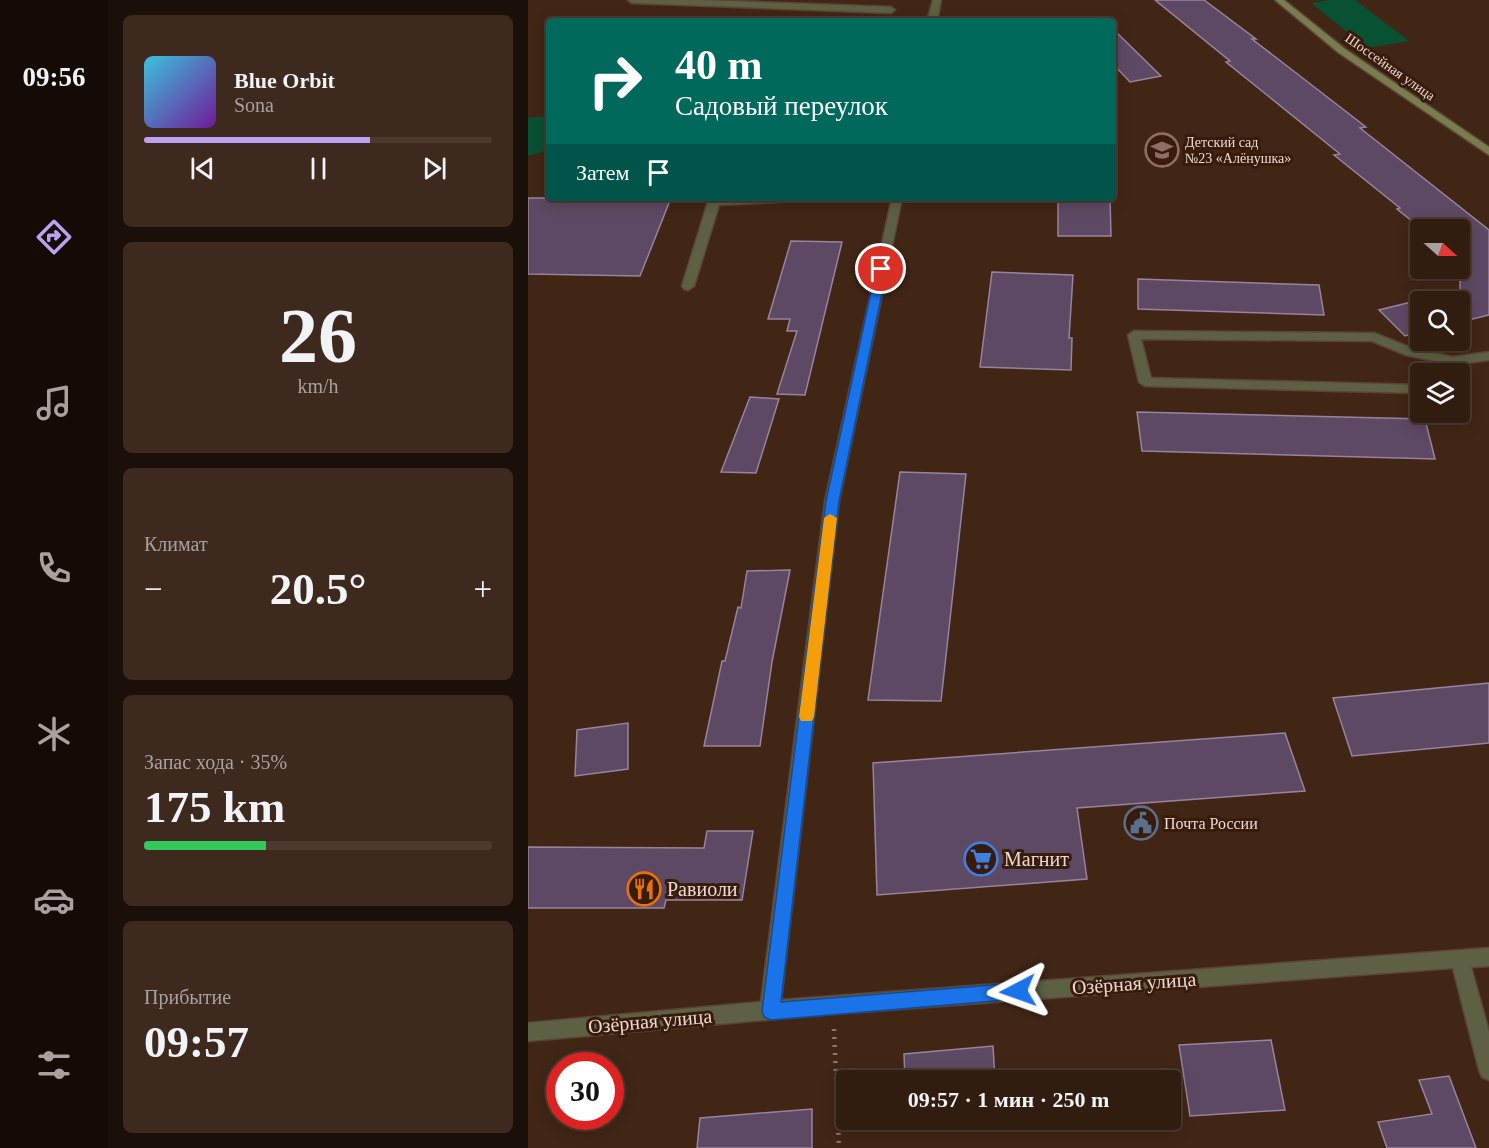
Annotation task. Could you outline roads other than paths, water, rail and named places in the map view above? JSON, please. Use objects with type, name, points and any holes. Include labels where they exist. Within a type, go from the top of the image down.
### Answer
[{"type":"main road","name":"Шоссейная улица","points":[[1279,0],[1342,51],[1489,153]]},
{"type":"street","points":[[632,0],[891,10]]},
{"type":"street","points":[[933,18],[937,0]]},
{"type":"street","points":[[688,286],[714,202],[734,201]]},
{"type":"street","points":[[771,1011],[832,501],[896,201]]},
{"type":"street","points":[[1410,389],[1145,382],[1134,335],[1374,336],[1442,363]]},
{"type":"street","points":[[1466,363],[1489,356]]},
{"type":"street","name":"Озёрная улица","points":[[528,1032],[833,1005],[1489,957]]},
{"type":"street","points":[[1460,960],[1489,1070]]},
{"type":"place","name":"Детский сад №23 «Алёнушка»","points":[[1162,150]]},
{"type":"place","name":"Почта России","points":[[1141,823]]},
{"type":"place","name":"Магнит","points":[[981,859]]},
{"type":"place","name":"Равиоли","points":[[644,889]]}]
